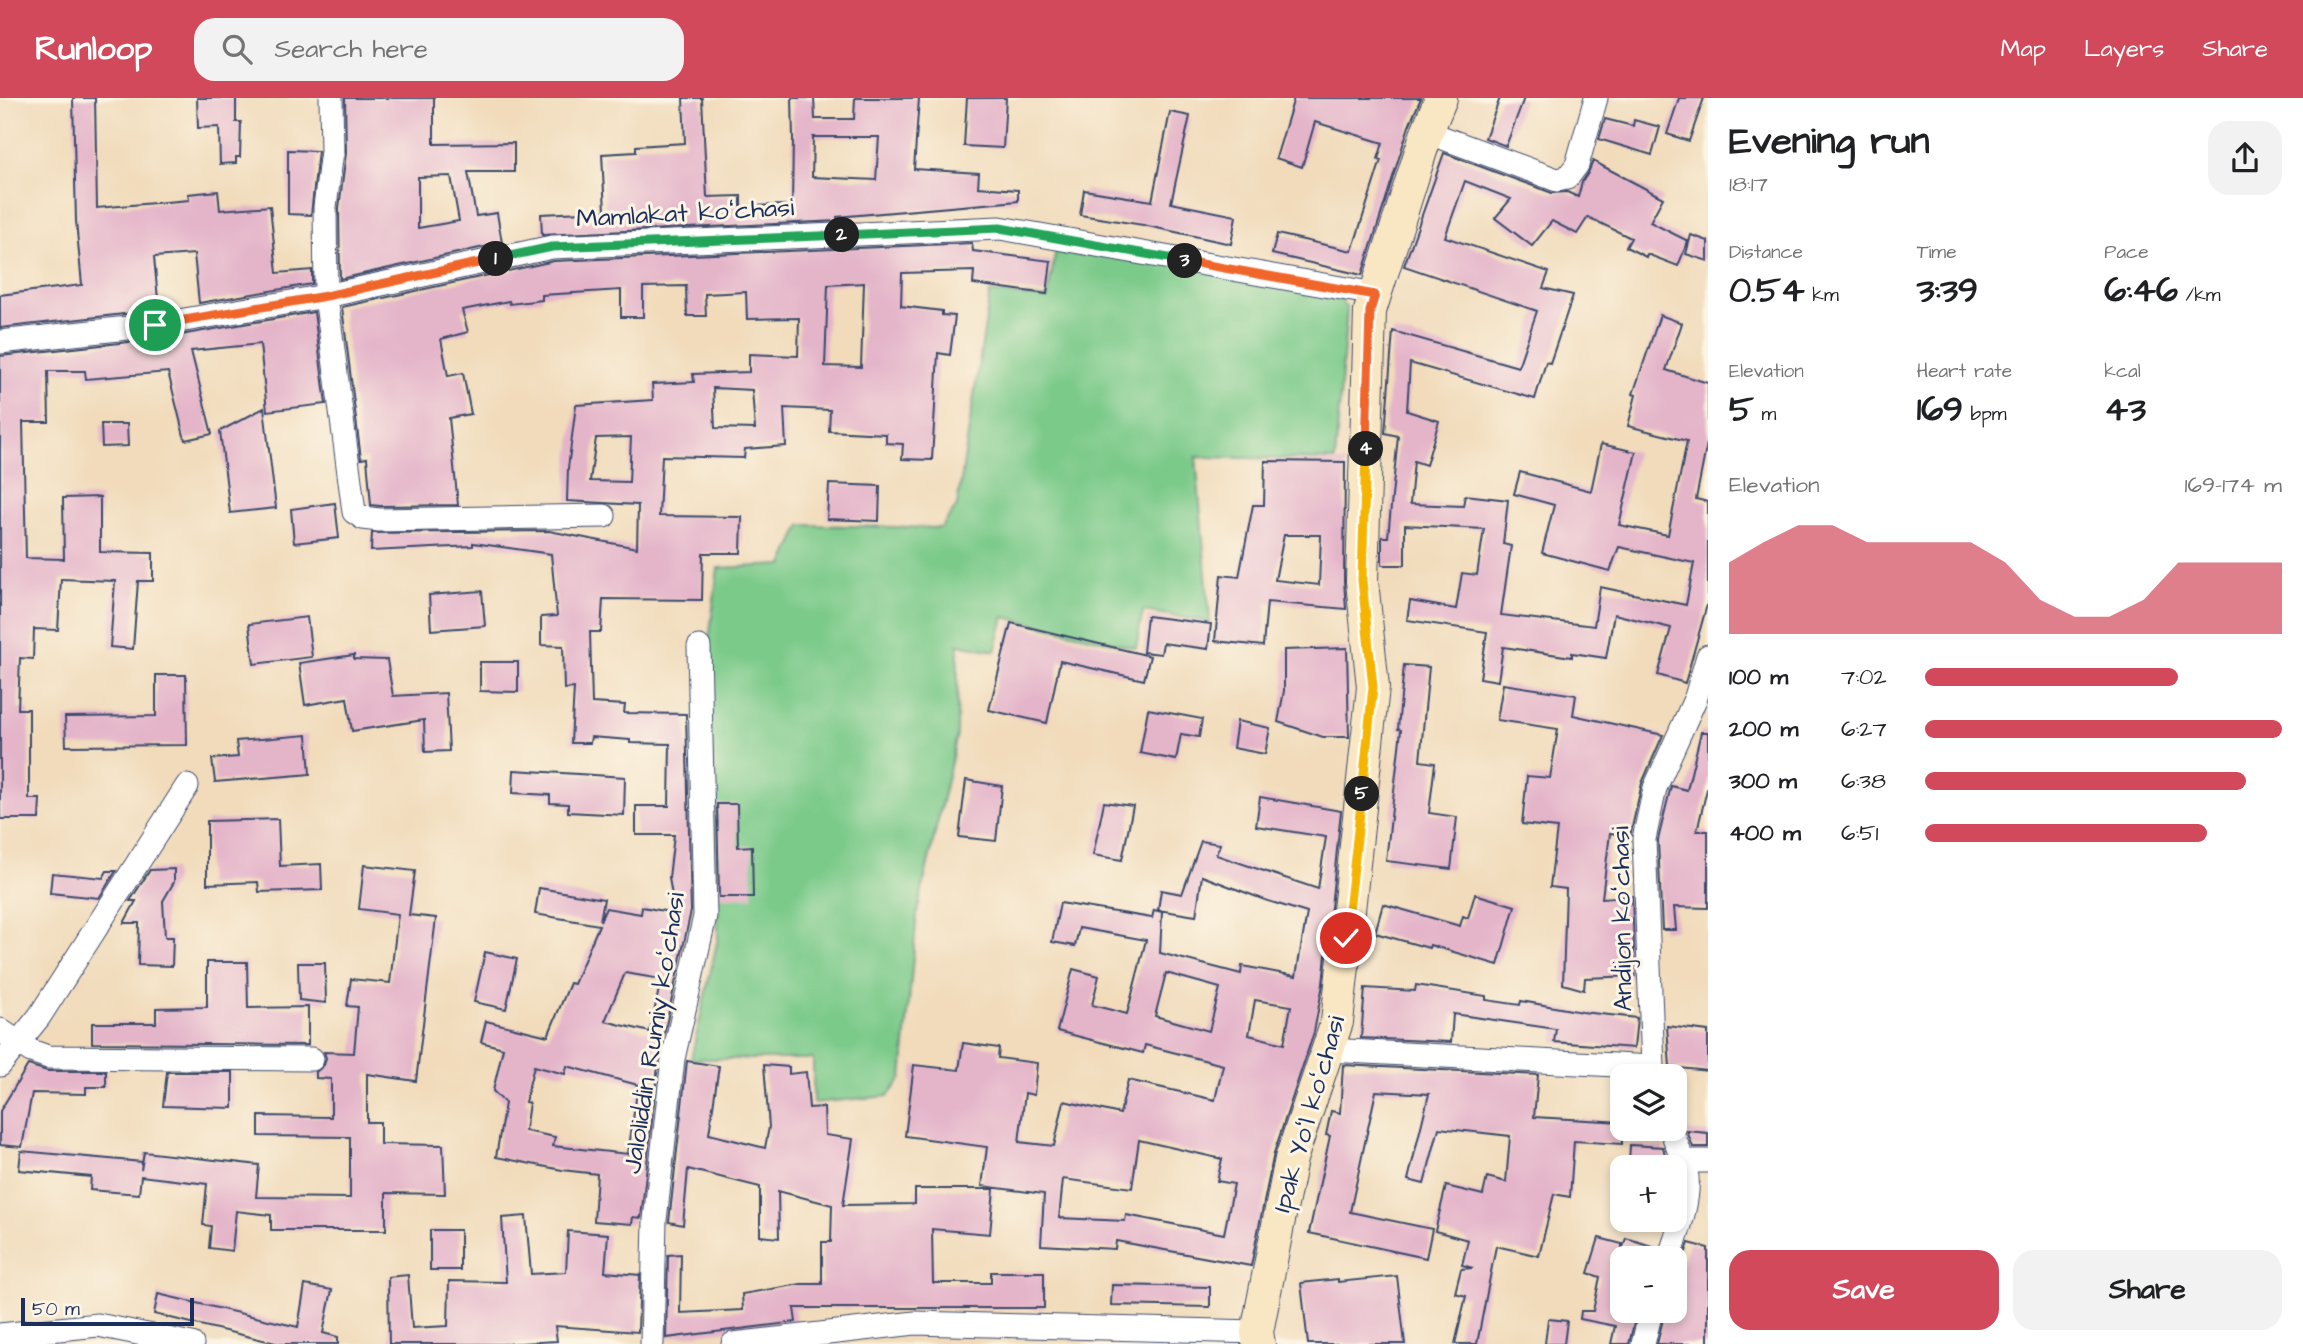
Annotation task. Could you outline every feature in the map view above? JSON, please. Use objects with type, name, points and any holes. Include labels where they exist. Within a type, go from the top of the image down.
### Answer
[{"type":"street","points":[[331,98],[332,151],[325,207],[326,296],[354,512],[363,518],[379,520],[604,516]]},
{"type":"street","name":"Ipak Yoʻl koʻchasi","points":[[1258,1338],[1291,1159],[1337,1022],[1373,687],[1362,580],[1370,311],[1427,132],[1441,98]]},
{"type":"street","points":[[1427,132],[1558,180],[1567,178],[1577,165],[1596,98]]},
{"type":"street","name":"Mamlakat koʻchasi","points":[[0,342],[155,325],[326,296],[552,247],[1000,228],[1375,295]]},
{"type":"street","name":"Jaloliddin Rumiy koʻchasi","points":[[652,1344],[655,1220],[672,1073],[705,916],[699,647]]},
{"type":"street","name":"Andijon koʻchasi","points":[[1654,1064],[1644,839],[1655,788],[1696,697],[1708,656]]},
{"type":"street","points":[[0,1066],[8,1036],[39,1017],[187,786]]},
{"type":"street","points":[[8,1036],[31,1051],[48,1057],[312,1059]]},
{"type":"street","name":"Andijon koʻchasi","points":[[1328,1049],[1610,1068]]},
{"type":"street","points":[[1687,1161],[1708,1161]]},
{"type":"street","points":[[733,1344],[915,1323],[1258,1338]]},
{"type":"street","points":[[1643,1344],[1648,1323]]},
{"type":"street","points":[[0,1335],[98,1325],[192,1344]]},
{"type":"green space","points":[[1057,244],[1335,291],[1347,309],[1335,460],[1196,457],[1210,622],[1143,611],[1136,648],[1004,617],[995,651],[958,644],[957,735],[917,913],[902,1078],[888,1096],[813,1103],[813,1059],[691,1059],[718,938],[715,801],[705,673],[718,568],[783,565],[801,525],[941,528],[957,506],[990,292],[1047,299]]},
{"type":"building","points":[[73,98],[95,98],[97,208],[189,200],[188,194],[218,191],[220,210],[270,206],[277,273],[312,270],[312,284],[199,303],[194,254],[154,257],[159,310],[0,328],[0,295],[82,285],[76,221]]},
{"type":"building","points":[[197,98],[236,98],[236,122],[241,122],[240,157],[236,157],[236,163],[220,164],[219,127],[198,128]]},
{"type":"building","points":[[345,98],[434,98],[434,144],[514,143],[514,172],[468,172],[476,216],[497,213],[502,243],[340,279],[339,208],[346,153]],"holes":[[[451,176],[459,221],[418,228],[418,177]]]},
{"type":"building","points":[[683,98],[702,98],[707,197],[741,196],[741,206],[792,205],[792,98],[814,98],[815,119],[854,119],[855,98],[919,98],[914,169],[979,173],[978,187],[1018,190],[1018,201],[837,217],[838,221],[542,235],[541,214],[605,211],[602,154],[636,152],[636,146],[685,143]],"holes":[[[813,137],[879,137],[876,180],[812,177]]]},
{"type":"building","points":[[967,98],[1006,98],[1003,148],[964,146]]},
{"type":"building","points":[[1294,98],[1421,98],[1409,126],[1362,275],[1272,254],[1277,234],[1352,251],[1381,160],[1378,159],[1383,143],[1315,122],[1302,167],[1276,158]]},
{"type":"building","points":[[1500,98],[1524,98],[1506,146],[1485,138]]},
{"type":"building","points":[[1679,98],[1704,98],[1689,141],[1667,134]]},
{"type":"building","points":[[1170,112],[1190,116],[1171,203],[1236,216],[1231,244],[1080,215],[1084,190],[1152,201]]},
{"type":"building","points":[[1605,119],[1633,126],[1634,120],[1660,127],[1652,155],[1599,139]]},
{"type":"building","points":[[288,150],[318,151],[311,215],[288,214]]},
{"type":"building","points":[[1444,153],[1552,193],[1567,192],[1578,197],[1593,161],[1663,198],[1650,222],[1688,241],[1678,266],[1647,254],[1646,257],[1626,247],[1631,238],[1588,217],[1577,234],[1552,221],[1532,246],[1495,218],[1511,199],[1465,181],[1445,237],[1549,272],[1543,288],[1573,295],[1550,363],[1546,362],[1535,399],[1410,363],[1407,411],[1439,421],[1426,465],[1414,461],[1410,504],[1463,506],[1465,495],[1508,500],[1503,544],[1511,546],[1501,615],[1594,626],[1600,587],[1686,605],[1694,563],[1619,547],[1610,571],[1542,553],[1554,505],[1514,494],[1520,472],[1591,491],[1601,444],[1636,452],[1619,525],[1668,535],[1687,441],[1628,426],[1636,395],[1633,394],[1660,315],[1682,323],[1666,370],[1708,383],[1708,438],[1696,499],[1708,502],[1708,601],[1685,683],[1658,675],[1671,628],[1614,614],[1606,658],[1572,653],[1572,657],[1503,647],[1498,681],[1480,678],[1487,632],[1407,620],[1410,601],[1456,609],[1462,573],[1477,575],[1484,529],[1405,525],[1405,565],[1382,565],[1382,537],[1388,537],[1398,436],[1385,433],[1393,331],[1518,367],[1537,311],[1404,266]]},
{"type":"building","points":[[1691,235],[1708,241],[1708,261],[1686,254]]},
{"type":"building","points":[[972,243],[973,251],[1051,261],[1047,294],[973,284],[974,271],[902,273],[901,306],[942,311],[942,315],[955,316],[950,355],[938,353],[932,460],[902,459],[903,444],[886,443],[886,434],[829,431],[830,410],[784,408],[786,446],[745,449],[744,458],[662,456],[659,516],[742,517],[741,553],[703,553],[702,600],[603,599],[601,632],[590,632],[592,703],[625,705],[624,713],[686,714],[691,911],[659,1057],[641,1218],[633,1217],[632,1224],[594,1221],[597,1174],[496,1157],[505,1103],[493,1091],[503,1048],[481,1042],[486,1021],[548,1036],[570,983],[574,984],[599,925],[535,914],[539,888],[604,899],[600,921],[606,908],[641,914],[642,907],[675,913],[669,878],[674,835],[636,835],[636,806],[669,806],[670,744],[630,743],[630,740],[591,737],[590,743],[571,743],[574,688],[564,689],[563,646],[541,645],[541,617],[557,616],[551,554],[473,543],[473,546],[371,551],[372,533],[549,531],[637,548],[638,505],[567,501],[576,405],[653,400],[652,384],[694,382],[693,374],[749,372],[749,354],[798,356],[799,318],[747,319],[746,292],[705,294],[706,316],[687,316],[686,286],[643,287],[643,317],[621,317],[621,290],[542,295],[542,300],[510,304],[509,301],[462,310],[468,332],[441,339],[448,376],[463,373],[471,414],[449,418],[458,505],[371,505],[367,458],[361,459],[342,307],[554,261]],"holes":[[[864,283],[861,367],[825,366],[828,285]],[[713,388],[752,390],[755,429],[715,428]],[[631,437],[629,482],[590,481],[596,438]],[[625,973],[661,979],[650,1032],[605,1021]],[[534,1066],[565,1074],[567,1066],[638,1085],[628,1154],[553,1146],[555,1137],[525,1131],[529,1103],[525,1102]]]},
{"type":"building","points":[[314,312],[326,404],[267,411],[260,344],[191,351],[212,434],[185,440],[168,372],[86,379],[85,371],[48,371],[49,422],[23,422],[26,558],[64,559],[63,498],[100,497],[100,552],[153,553],[153,581],[138,581],[133,649],[110,647],[115,581],[61,579],[58,630],[34,629],[33,659],[20,658],[18,709],[29,709],[29,799],[40,799],[39,819],[0,819],[0,356],[157,339]]},
{"type":"building","points":[[264,408],[276,508],[230,513],[220,431]]},
{"type":"building","points":[[101,424],[127,424],[128,446],[102,447]]},
{"type":"building","points":[[1265,461],[1345,462],[1346,609],[1267,602],[1263,646],[1215,641],[1221,575],[1239,577],[1253,505],[1264,505]],"holes":[[[1284,535],[1321,535],[1319,585],[1275,580]]]},
{"type":"building","points":[[829,484],[880,486],[879,521],[827,519]]},
{"type":"building","points":[[335,503],[339,538],[294,543],[291,509]]},
{"type":"building","points":[[482,591],[485,626],[431,630],[429,595]]},
{"type":"building","points":[[1147,616],[1211,624],[1208,649],[1163,643],[1161,654],[1143,652]]},
{"type":"building","points":[[307,617],[312,657],[254,664],[249,624]]},
{"type":"building","points":[[1011,623],[1150,656],[1144,680],[1060,661],[1047,723],[989,710]]},
{"type":"building","points":[[1347,648],[1349,737],[1323,737],[1278,722],[1284,691],[1284,650]]},
{"type":"building","points":[[354,655],[354,659],[387,660],[393,696],[446,693],[449,751],[425,752],[424,720],[352,731],[347,698],[305,705],[299,663]]},
{"type":"building","points":[[480,662],[518,662],[518,692],[480,691]]},
{"type":"building","points":[[1404,665],[1429,667],[1420,761],[1435,763],[1429,813],[1457,817],[1451,869],[1386,861],[1401,730],[1398,729]]},
{"type":"building","points":[[156,675],[186,675],[187,745],[66,746],[65,717],[156,716]]},
{"type":"building","points":[[1503,684],[1576,695],[1573,715],[1663,735],[1642,783],[1630,836],[1610,833],[1602,898],[1632,896],[1635,976],[1585,978],[1584,990],[1563,984],[1566,889],[1550,887],[1557,828],[1522,824],[1527,776],[1550,778],[1558,729],[1497,720]]},
{"type":"building","points":[[1148,709],[1202,719],[1199,737],[1181,734],[1176,760],[1140,753]]},
{"type":"building","points":[[1237,721],[1270,728],[1265,754],[1233,748]]},
{"type":"building","points":[[1701,732],[1708,732],[1708,785],[1697,831],[1708,831],[1708,908],[1674,907],[1676,930],[1662,930],[1658,840],[1671,786],[1687,790]]},
{"type":"building","points":[[307,735],[310,774],[215,782],[212,759],[238,757],[236,741]]},
{"type":"building","points":[[514,770],[625,777],[624,815],[568,812],[568,804],[550,803],[550,795],[513,793]]},
{"type":"building","points":[[966,780],[1002,786],[996,841],[959,837]]},
{"type":"building","points":[[1260,797],[1341,811],[1323,984],[1314,1032],[1274,1153],[1251,1266],[1116,1241],[1115,1249],[1041,1245],[1044,1194],[982,1186],[987,1147],[905,1136],[914,1065],[959,1070],[963,1043],[999,1048],[998,1058],[1037,1063],[1034,1095],[1025,1093],[1019,1142],[1054,1146],[1064,1101],[1120,1114],[1128,1080],[1215,1100],[1223,1065],[1145,1045],[1143,1053],[1057,1031],[1073,969],[1099,976],[1092,1005],[1127,1014],[1146,940],[1079,928],[1075,946],[1052,942],[1060,903],[1152,918],[1154,910],[1162,912],[1160,953],[1241,974],[1242,966],[1296,976],[1307,913],[1202,876],[1196,916],[1158,910],[1161,890],[1182,894],[1201,841],[1220,844],[1216,855],[1318,889],[1326,837],[1256,826]],"holes":[[[1166,973],[1220,988],[1209,1031],[1155,1016]],[[1255,1000],[1291,1006],[1284,1044],[1249,1035]],[[1139,1140],[1222,1159],[1217,1181],[1234,1184],[1224,1234],[1126,1215],[1125,1221],[1059,1218],[1063,1179],[1132,1188]]]},
{"type":"building","points":[[1104,802],[1133,806],[1122,860],[1093,855]]},
{"type":"building","points":[[717,804],[737,804],[738,847],[752,846],[753,897],[719,897]]},
{"type":"building","points":[[278,819],[280,866],[321,864],[322,890],[259,892],[258,882],[207,884],[207,821]]},
{"type":"building","points":[[364,865],[415,871],[409,915],[436,918],[416,1081],[367,1074],[367,1122],[380,1122],[380,1144],[443,1145],[445,1194],[386,1193],[386,1230],[271,1230],[271,1215],[236,1211],[232,1251],[209,1248],[211,1226],[203,1225],[207,1184],[141,1176],[139,1194],[90,1190],[91,1177],[19,1170],[21,1151],[142,1162],[141,1170],[144,1152],[259,1165],[256,1197],[350,1198],[350,1137],[259,1136],[259,1116],[331,1117],[331,1079],[316,1078],[316,1072],[324,1065],[324,1052],[354,1053],[358,1007],[347,1006],[351,979],[390,983],[398,914],[359,909]]},
{"type":"building","points":[[174,869],[174,882],[163,901],[165,937],[173,937],[172,966],[138,965],[139,923],[124,923],[136,901],[130,901],[150,870]]},
{"type":"building","points":[[107,871],[116,871],[99,898],[50,893],[52,873],[103,878]]},
{"type":"building","points":[[1475,894],[1515,906],[1498,965],[1430,945],[1429,948],[1375,933],[1383,904],[1460,926],[1463,916],[1468,918]]},
{"type":"building","points":[[485,952],[517,959],[506,1009],[474,1002]]},
{"type":"building","points":[[207,962],[247,962],[248,1008],[308,1007],[308,1045],[92,1043],[92,1023],[156,1023],[156,1008],[207,1007]]},
{"type":"building","points":[[298,963],[325,963],[326,1003],[299,1000]]},
{"type":"building","points":[[1416,985],[1486,996],[1486,1000],[1520,1005],[1521,1001],[1637,1018],[1634,1048],[1554,1042],[1556,1029],[1453,1014],[1451,1042],[1361,1038],[1365,988],[1415,991]]},
{"type":"building","points":[[1667,1026],[1708,1031],[1708,1071],[1687,1069],[1687,1064],[1670,1064]]},
{"type":"building","points":[[687,1061],[719,1066],[709,1134],[765,1148],[769,1127],[764,1065],[789,1067],[789,1074],[806,1072],[809,1108],[824,1107],[825,1135],[853,1139],[843,1205],[915,1204],[915,1189],[994,1189],[990,1234],[932,1229],[933,1283],[991,1283],[991,1272],[1044,1272],[1044,1308],[794,1308],[796,1322],[666,1338],[668,1255],[681,1254],[680,1313],[743,1310],[742,1294],[801,1284],[822,1284],[822,1242],[831,1242],[832,1205],[778,1191],[779,1238],[760,1236],[760,1187],[688,1169],[683,1225],[669,1222]]},
{"type":"building","points":[[28,1065],[47,1071],[106,1071],[106,1087],[86,1087],[86,1094],[32,1093],[22,1147],[0,1145],[0,1111]]},
{"type":"building","points":[[1343,1065],[1538,1075],[1534,1117],[1610,1121],[1610,1141],[1622,1141],[1622,1144],[1574,1141],[1570,1197],[1554,1194],[1539,1256],[1496,1246],[1477,1344],[1455,1344],[1466,1296],[1455,1293],[1461,1269],[1473,1268],[1462,1265],[1468,1240],[1435,1231],[1446,1186],[1483,1195],[1487,1177],[1506,1182],[1510,1136],[1439,1128],[1424,1184],[1408,1180],[1429,1094],[1376,1091],[1350,1212],[1432,1229],[1426,1258],[1309,1233],[1330,1136],[1326,1135],[1331,1111],[1340,1113]]},
{"type":"building","points":[[167,1072],[233,1072],[233,1108],[163,1106]]},
{"type":"building","points":[[1687,1131],[1708,1133],[1708,1147],[1693,1147]]},
{"type":"building","points":[[1630,1145],[1663,1147],[1665,1155],[1629,1155]]},
{"type":"building","points":[[526,1216],[531,1274],[566,1272],[568,1231],[608,1234],[605,1272],[640,1275],[638,1332],[555,1326],[557,1341],[389,1344],[388,1277],[408,1275],[412,1328],[448,1326],[449,1281],[506,1282],[502,1218]]},
{"type":"building","points":[[430,1230],[460,1230],[460,1270],[430,1270]]},
{"type":"building","points":[[1599,1238],[1622,1244],[1610,1246],[1610,1323],[1634,1323],[1629,1344],[1611,1344],[1615,1326],[1580,1319],[1581,1311],[1593,1311],[1600,1277],[1588,1273]]},
{"type":"building","points":[[1626,1238],[1652,1246],[1623,1246]]},
{"type":"building","points":[[1689,1243],[1708,1248],[1708,1344],[1657,1344],[1662,1323],[1687,1323]]},
{"type":"building","points":[[1397,1276],[1405,1344],[1308,1344],[1301,1283]]},
{"type":"building","points":[[305,1285],[332,1290],[323,1333],[338,1337],[338,1344],[280,1344],[154,1314],[158,1294],[298,1327]]},
{"type":"building","points":[[1112,1285],[1210,1287],[1210,1307],[1111,1305]]},
{"type":"building","points":[[1548,1319],[1567,1321],[1564,1344],[1545,1344]]},
{"type":"route","points":[[155,325],[326,296],[552,247],[1000,228],[1375,295],[1370,311],[1362,580],[1373,687],[1346,938]]}]
